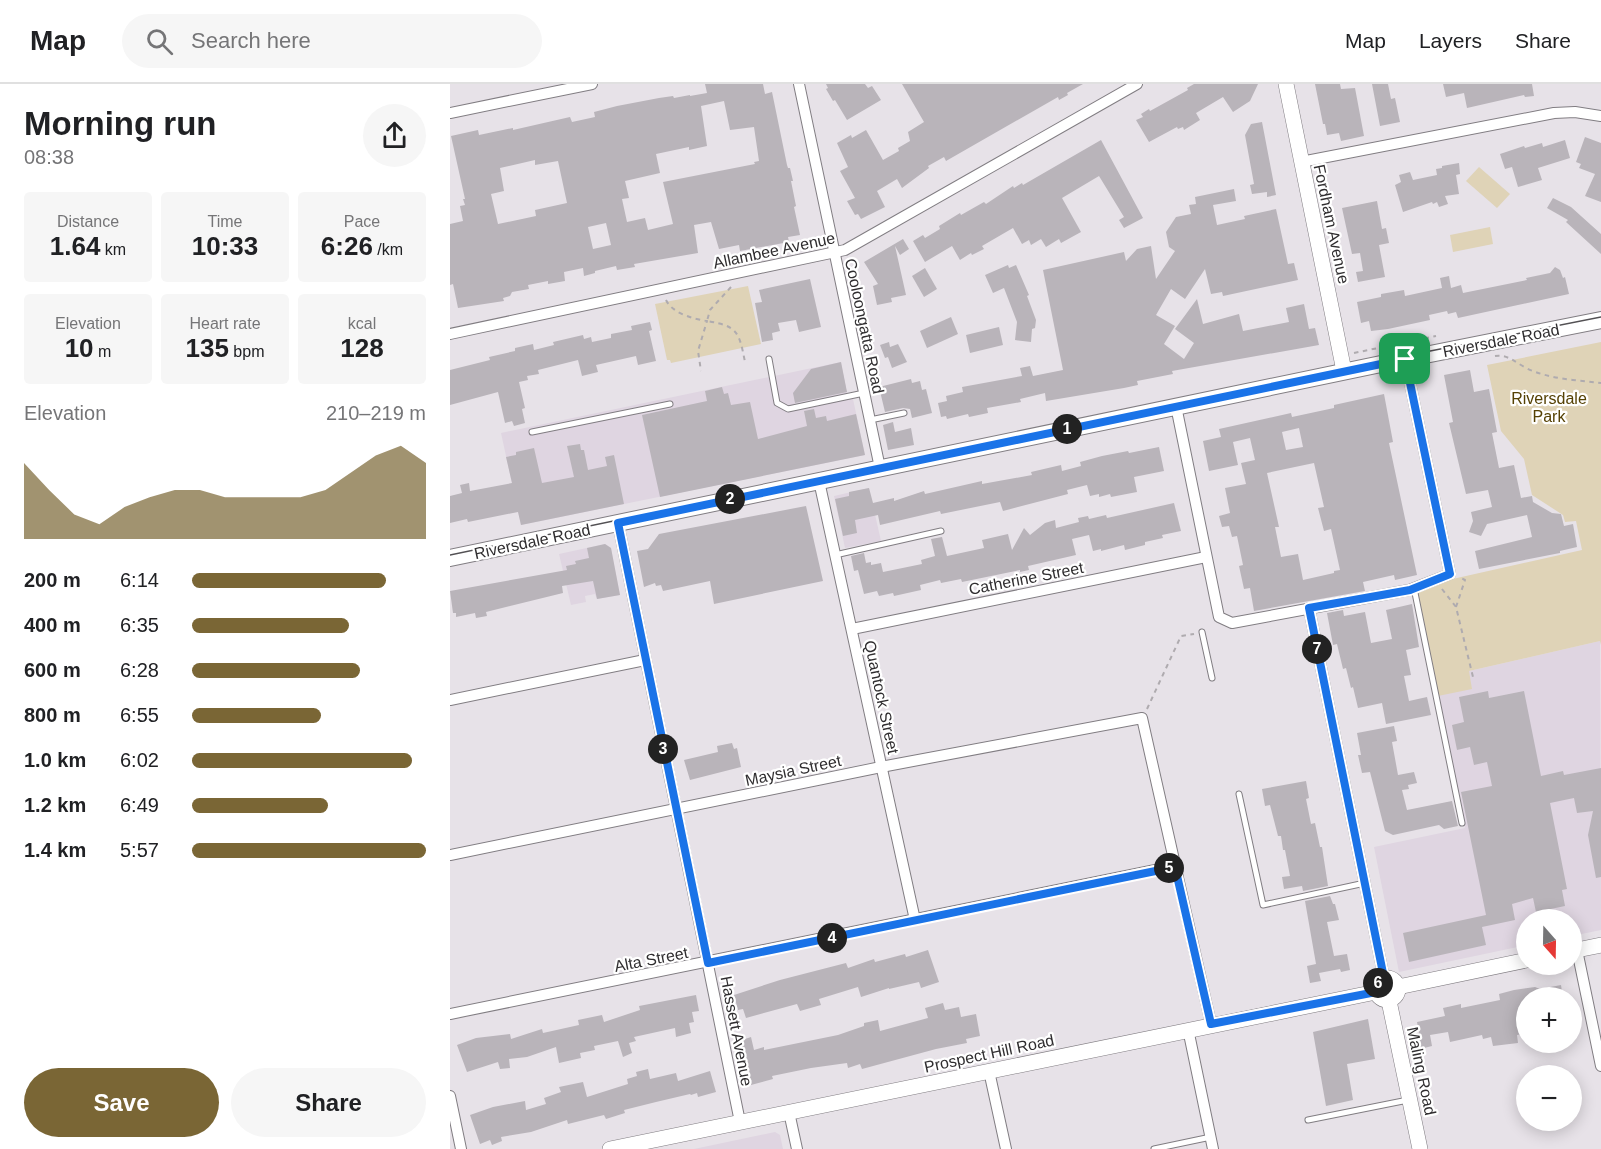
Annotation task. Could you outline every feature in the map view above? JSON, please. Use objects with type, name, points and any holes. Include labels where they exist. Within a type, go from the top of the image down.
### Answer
[{"type":"main road","name":"Riversdale Road","points":[[450,558],[1176,406],[1601,320]]},
{"type":"street","points":[[450,113],[592,84]]},
{"type":"street","name":"Cooloongatta Road","points":[[799,84],[879,468]]},
{"type":"street","name":"Allambee Avenue","points":[[450,334],[835,254],[859,243],[1137,84]]},
{"type":"street","name":"Fordham Avenue","points":[[1286,84],[1344,372]]},
{"type":"street","points":[[1301,162],[1542,115],[1563,112],[1601,116]]},
{"type":"street","points":[[1176,406],[1219,617],[1232,623],[1414,588],[1450,574],[1405,359]]},
{"type":"street","name":"Quantock Street","points":[[819,481],[915,920]]},
{"type":"street","name":"Hassett Avenue","points":[[618,523],[740,1122]]},
{"type":"street","name":"Catherine Street","points":[[852,629],[1206,557]]},
{"type":"street","points":[[1309,608],[1384,978]]},
{"type":"street","points":[[450,700],[645,660]]},
{"type":"street","points":[[1142,718],[1211,1024]]},
{"type":"street","name":"Maysia Street","points":[[450,855],[881,767],[1142,718]]},
{"type":"street","name":"Alta Street","points":[[450,1014],[1175,867]]},
{"type":"street","points":[[1582,949],[1601,945]]},
{"type":"street","points":[[1393,994],[1391,979],[1384,978],[1378,983],[1376,992],[1380,998],[1516,963]]},
{"type":"street","points":[[1580,975],[1601,1066]]},
{"type":"street","name":"Prospect Hill Road","points":[[610,1149],[1376,992]]},
{"type":"street","name":"Maling Road","points":[[1393,994],[1420,1149]]},
{"type":"street","points":[[1188,1029],[1213,1149]]},
{"type":"street","points":[[989,1071],[1006,1149]]},
{"type":"street","points":[[450,1096],[461,1149]]},
{"type":"street","points":[[789,1112],[797,1149]]},
{"type":"lane","points":[[769,359],[777,402],[788,409],[864,393]]},
{"type":"lane","points":[[532,432],[670,404]]},
{"type":"lane","points":[[870,420],[904,413]]},
{"type":"lane","points":[[835,555],[941,531]]},
{"type":"lane","points":[[1414,588],[1462,823]]},
{"type":"lane","points":[[1202,632],[1212,678]]},
{"type":"lane","points":[[1239,794],[1263,905],[1365,883]]},
{"type":"lane","points":[[1308,1120],[1410,1100]]},
{"type":"lane","points":[[1154,1149],[1211,1137]]},
{"type":"path","points":[[701,371],[699,345],[710,310],[731,287]]},
{"type":"path","points":[[666,300],[668,306],[682,314],[721,323],[735,329],[741,340],[745,362]]},
{"type":"path","points":[[1353,353],[1437,336]]},
{"type":"path","points":[[1503,355],[1530,370],[1601,383]]},
{"type":"path","points":[[1450,574],[1465,580],[1456,607]]},
{"type":"path","points":[[1435,580],[1456,607],[1473,677]]},
{"type":"path","points":[[1142,718],[1181,636],[1202,632]]},
{"type":"shaded area","points":[[841,362],[847,393],[853,399],[865,455],[521,525],[501,433]]},
{"type":"shaded area","points":[[869,488],[881,541],[845,548],[834,496]]},
{"type":"shaded area","points":[[605,544],[611,548],[620,595],[597,599],[595,594],[585,596],[586,602],[571,605],[559,554]]},
{"type":"shaded area","points":[[1600,641],[1601,930],[1582,934],[1582,909],[1516,909],[1516,947],[1399,972],[1374,847],[1465,828],[1438,696],[1469,671]]},
{"type":"shaded area","points":[[775,1132],[780,1135],[783,1149],[694,1149]]},
{"type":"green space","points":[[1479,167],[1510,194],[1497,208],[1466,181]]},
{"type":"green space","points":[[1490,227],[1493,244],[1453,252],[1450,235]]},
{"type":"green space","points":[[748,286],[761,344],[671,363],[667,360],[655,304]]},
{"type":"green space","name":"Riversdale Park","points":[[1601,342],[1601,645],[1600,641],[1469,671],[1472,689],[1438,696],[1417,587],[1582,550],[1576,521],[1565,522],[1563,515],[1532,495],[1524,459],[1501,431],[1487,365]]},
{"type":"building","points":[[705,84],[763,84],[765,94],[772,92],[787,165],[793,181],[791,181],[796,206],[794,207],[800,235],[788,237],[789,242],[740,251],[739,245],[719,249],[711,222],[694,225],[698,253],[634,264],[635,267],[617,270],[616,266],[584,276],[583,268],[564,272],[565,281],[548,284],[548,281],[528,285],[529,289],[512,292],[510,296],[503,298],[504,301],[458,308],[453,284],[450,285],[450,224],[463,221],[460,206],[465,205],[463,199],[465,199],[451,136],[478,130],[479,135],[513,128],[513,130],[570,117],[572,122],[595,117],[594,112],[617,106],[659,98],[707,93]],"holes":[[[724,101],[730,130],[754,127],[759,161],[754,162],[755,164],[663,182],[673,224],[648,230],[645,218],[627,222],[622,199],[629,198],[625,181],[660,173],[656,154],[689,147],[689,150],[707,146],[701,106]],[[535,160],[535,165],[558,161],[567,203],[535,210],[536,216],[498,224],[491,194],[504,191],[500,168]],[[606,223],[611,245],[593,249],[588,227]]]},
{"type":"building","points":[[826,84],[865,84],[868,88],[872,86],[881,100],[847,120],[826,89],[828,88]]},
{"type":"building","points":[[902,84],[1083,84],[1067,93],[1068,95],[1059,100],[1058,97],[946,161],[944,157],[928,166],[929,168],[902,188],[897,179],[877,191],[885,207],[861,219],[858,214],[855,215],[847,201],[855,198],[840,171],[848,167],[837,143],[866,130],[883,160],[899,151],[898,148],[910,141],[908,132],[924,122]]},
{"type":"building","points":[[1194,84],[1258,84],[1250,101],[1233,112],[1223,97],[1196,113],[1200,120],[1184,130],[1183,127],[1178,129],[1177,127],[1149,142],[1136,120],[1143,117],[1141,114],[1149,109],[1150,111],[1188,90],[1187,88]]},
{"type":"building","points":[[1315,84],[1340,84],[1341,89],[1355,88],[1364,136],[1341,141],[1339,133],[1327,135]]},
{"type":"building","points":[[1372,84],[1388,84],[1391,99],[1395,98],[1400,122],[1380,126]]},
{"type":"building","points":[[1443,84],[1532,84],[1534,96],[1525,97],[1524,95],[1467,108],[1464,93],[1446,97]]},
{"type":"building","points":[[1262,122],[1276,195],[1267,197],[1267,192],[1252,194],[1250,185],[1254,184],[1245,135],[1251,124]]},
{"type":"building","points":[[1585,137],[1601,143],[1601,202],[1585,196],[1595,174],[1579,168],[1581,164],[1576,162]]},
{"type":"building","points":[[1101,140],[1143,218],[1124,228],[1119,220],[1124,217],[1099,176],[1062,198],[1081,232],[1061,243],[1059,239],[1046,247],[1041,239],[1031,245],[1029,240],[1022,244],[1013,228],[982,246],[984,249],[960,260],[952,246],[925,262],[913,241],[923,235],[925,238],[960,213],[961,215],[984,202],[986,204],[1013,186],[1014,188],[1022,183],[1023,185]]},
{"type":"building","points":[[1565,140],[1570,158],[1538,168],[1542,180],[1518,187],[1512,167],[1505,169],[1500,154],[1524,146],[1525,148],[1542,143],[1543,147]]},
{"type":"building","points":[[1459,163],[1460,174],[1456,175],[1459,194],[1445,196],[1448,204],[1439,207],[1437,202],[1433,204],[1432,202],[1403,212],[1395,185],[1401,182],[1399,175],[1410,172],[1413,180],[1437,175],[1436,169]]},
{"type":"building","points":[[1234,189],[1236,201],[1213,205],[1217,225],[1276,209],[1288,264],[1294,263],[1298,280],[1223,296],[1222,292],[1211,294],[1205,269],[1185,299],[1171,289],[1156,315],[1175,326],[1164,344],[1184,359],[1194,343],[1175,329],[1197,299],[1203,324],[1239,314],[1243,331],[1289,322],[1286,308],[1304,304],[1309,329],[1315,328],[1319,345],[1172,371],[1173,374],[1137,381],[1138,385],[1124,388],[1046,401],[1045,393],[1020,399],[1021,402],[987,408],[988,413],[969,417],[968,414],[947,419],[946,416],[941,417],[938,403],[947,401],[946,396],[963,392],[962,387],[1022,376],[1020,368],[1030,366],[1033,376],[1063,370],[1043,270],[1124,252],[1126,261],[1137,249],[1151,246],[1156,279],[1175,251],[1169,247],[1166,232],[1176,217],[1191,214],[1189,205],[1196,204],[1195,197]]},
{"type":"building","points":[[1553,198],[1571,207],[1601,234],[1601,254],[1566,222],[1568,220],[1547,208]]},
{"type":"building","points":[[1377,201],[1382,229],[1386,228],[1389,243],[1379,245],[1385,277],[1358,282],[1356,272],[1363,271],[1360,253],[1352,254],[1342,208]]},
{"type":"building","points":[[903,239],[909,249],[900,255],[895,246],[906,295],[891,298],[892,302],[877,305],[873,286],[878,284],[864,262]]},
{"type":"building","points":[[1008,265],[1009,268],[1016,265],[1029,295],[1027,296],[1036,320],[1035,328],[1032,329],[1031,342],[1015,340],[1017,322],[1004,288],[993,293],[985,275]]},
{"type":"building","points":[[1555,267],[1560,270],[1563,278],[1565,277],[1569,294],[1458,318],[1456,312],[1448,314],[1447,311],[1429,315],[1430,320],[1388,329],[1371,331],[1369,321],[1361,323],[1357,302],[1381,297],[1381,294],[1404,290],[1405,296],[1442,288],[1440,278],[1449,276],[1451,288],[1461,285],[1463,293],[1527,280],[1526,278],[1550,273]]},
{"type":"building","points":[[925,268],[937,289],[924,297],[912,276]]},
{"type":"building","points":[[810,279],[821,327],[799,332],[796,320],[778,323],[780,331],[772,333],[773,340],[762,342],[755,303],[762,302],[759,290]]},
{"type":"building","points":[[951,317],[958,334],[927,348],[920,331]]},
{"type":"building","points":[[650,322],[652,330],[649,331],[656,361],[638,365],[636,356],[596,365],[598,372],[582,376],[578,360],[538,370],[539,374],[527,376],[528,380],[519,382],[525,408],[522,409],[525,423],[514,426],[512,421],[505,423],[498,392],[450,405],[450,370],[490,360],[489,357],[533,344],[534,350],[554,345],[553,342],[583,335],[584,339],[591,337],[592,342],[611,338],[611,334],[632,330],[631,326]]},
{"type":"building","points":[[999,327],[1003,345],[970,353],[966,335]]},
{"type":"building","points":[[889,342],[890,347],[898,344],[907,362],[892,368],[880,345]]},
{"type":"building","points":[[841,362],[847,392],[795,403],[793,393],[811,369]]},
{"type":"building","points":[[1470,370],[1474,392],[1489,389],[1497,432],[1492,433],[1499,468],[1514,465],[1521,498],[1532,496],[1533,502],[1552,513],[1561,514],[1564,526],[1573,524],[1577,547],[1560,551],[1560,553],[1479,569],[1475,551],[1532,537],[1527,515],[1487,524],[1481,536],[1469,532],[1473,521],[1471,512],[1492,507],[1488,490],[1466,494],[1449,423],[1453,422],[1444,375]]},
{"type":"building","points":[[911,379],[912,383],[920,381],[922,390],[926,389],[932,413],[912,418],[910,409],[903,408],[885,412],[879,387]]},
{"type":"building","points":[[722,387],[724,394],[728,393],[731,405],[750,402],[758,439],[807,426],[804,411],[814,409],[816,418],[826,416],[827,421],[856,414],[865,455],[660,497],[642,415],[707,401],[705,391]]},
{"type":"building","points":[[1384,394],[1393,442],[1389,443],[1417,575],[1395,580],[1394,575],[1363,582],[1365,591],[1254,611],[1250,588],[1244,589],[1239,566],[1243,565],[1237,536],[1232,537],[1229,526],[1222,527],[1219,516],[1230,513],[1225,488],[1246,484],[1241,463],[1255,460],[1250,438],[1233,442],[1238,465],[1209,471],[1203,441],[1221,437],[1219,429],[1291,413],[1292,417],[1334,408],[1334,405]],"holes":[[[1299,428],[1303,447],[1286,450],[1282,432]],[[1314,463],[1324,507],[1318,508],[1324,531],[1331,529],[1340,570],[1303,580],[1298,554],[1281,557],[1275,527],[1279,527],[1267,473]]]},
{"type":"building","points":[[893,422],[895,432],[911,428],[914,445],[888,450],[883,425]]},
{"type":"building","points":[[580,444],[581,450],[584,450],[588,470],[607,466],[605,457],[614,455],[624,504],[521,525],[518,512],[468,522],[467,519],[450,523],[450,496],[462,493],[460,485],[469,483],[470,491],[512,483],[506,457],[534,448],[542,483],[574,477],[567,446]]},
{"type":"building","points":[[1159,447],[1164,471],[1134,477],[1137,492],[1111,497],[1110,494],[1099,497],[1099,494],[1090,496],[1087,485],[1067,490],[1068,494],[1003,511],[1000,502],[941,514],[940,511],[880,525],[878,515],[855,520],[857,533],[843,536],[835,499],[849,496],[849,492],[869,488],[873,503],[894,498],[894,501],[924,491],[925,494],[982,481],[982,484],[1032,475],[1031,472],[1061,465],[1062,471],[1081,466],[1080,462],[1102,456]]},
{"type":"building","points":[[1174,503],[1181,531],[1162,535],[1163,538],[1145,542],[1145,545],[1125,550],[1124,545],[1093,551],[1089,535],[1072,539],[1076,555],[1028,566],[1029,570],[962,582],[961,579],[941,583],[940,580],[920,585],[921,590],[894,596],[893,593],[879,596],[877,591],[864,594],[858,570],[854,571],[851,556],[864,553],[866,563],[871,562],[871,565],[881,563],[883,572],[922,564],[921,560],[935,556],[931,539],[942,537],[947,556],[984,548],[982,540],[1008,534],[1012,550],[1024,528],[1030,535],[1045,523],[1055,520],[1056,528],[1079,522],[1078,518],[1088,516],[1089,519],[1106,515],[1107,518]]},
{"type":"building","points":[[806,506],[823,581],[714,604],[710,581],[663,591],[661,585],[656,586],[655,583],[644,587],[637,551],[648,549],[659,534]]},
{"type":"building","points":[[605,544],[611,548],[620,595],[597,599],[593,581],[562,586],[563,593],[486,612],[487,616],[476,618],[475,613],[456,617],[456,613],[453,613],[450,591],[567,570],[566,566],[576,564],[575,561],[589,558],[587,548]]},
{"type":"building","points":[[1412,604],[1419,647],[1406,650],[1411,675],[1404,676],[1409,701],[1427,697],[1431,715],[1386,724],[1382,703],[1358,708],[1346,668],[1343,669],[1337,644],[1333,645],[1327,613],[1343,610],[1344,616],[1365,612],[1371,643],[1392,639],[1386,610]]},
{"type":"building","points":[[1488,691],[1489,698],[1524,691],[1541,776],[1563,771],[1564,775],[1601,768],[1601,877],[1596,878],[1588,835],[1593,811],[1577,813],[1574,798],[1550,803],[1567,889],[1562,890],[1565,906],[1535,909],[1533,898],[1512,904],[1515,920],[1482,927],[1486,945],[1409,962],[1403,933],[1486,915],[1461,792],[1492,786],[1487,762],[1474,765],[1470,747],[1457,750],[1452,725],[1464,722],[1459,697]]},
{"type":"building","points":[[1394,726],[1397,741],[1392,742],[1398,775],[1414,772],[1417,783],[1408,785],[1409,789],[1402,790],[1407,810],[1452,801],[1458,826],[1444,829],[1439,825],[1393,835],[1385,831],[1370,772],[1362,773],[1357,733]]},
{"type":"building","points":[[732,743],[734,749],[737,748],[741,767],[690,780],[684,760],[718,752],[717,746]]},
{"type":"building","points":[[1306,781],[1309,798],[1306,799],[1311,824],[1315,823],[1320,847],[1322,847],[1328,886],[1303,891],[1302,886],[1284,889],[1282,877],[1290,876],[1285,850],[1283,850],[1281,836],[1278,836],[1270,805],[1265,806],[1262,789]]},
{"type":"building","points":[[1330,896],[1335,904],[1339,920],[1327,922],[1334,956],[1347,954],[1350,970],[1341,972],[1340,969],[1319,973],[1321,981],[1310,983],[1307,966],[1316,964],[1305,901]]},
{"type":"building","points":[[928,950],[939,982],[921,988],[919,982],[861,997],[858,987],[819,999],[821,1005],[800,1011],[797,1004],[746,1018],[743,1009],[738,1010],[734,995],[780,980],[846,963],[848,968],[874,959],[875,962],[905,954],[906,957]]},
{"type":"building","points":[[1516,990],[1516,1043],[1493,1046],[1491,1037],[1483,1039],[1482,1035],[1450,1042],[1448,1032],[1430,1035],[1432,1046],[1416,1050],[1413,1034],[1419,1033],[1417,1022],[1445,1016],[1443,1008],[1461,1004],[1461,1008],[1500,1000],[1499,994]]},
{"type":"building","points":[[696,995],[699,1011],[692,1012],[694,1022],[689,1023],[691,1033],[676,1037],[675,1028],[634,1037],[636,1041],[629,1043],[632,1053],[623,1057],[618,1041],[594,1046],[595,1050],[580,1053],[581,1058],[559,1063],[556,1047],[527,1057],[509,1059],[510,1068],[500,1069],[498,1062],[467,1072],[457,1045],[476,1038],[510,1034],[511,1039],[542,1029],[543,1033],[579,1025],[578,1020],[602,1015],[604,1022],[640,1010],[639,1006]]},
{"type":"building","points":[[943,1003],[945,1010],[959,1007],[961,1017],[976,1014],[980,1036],[966,1039],[967,1043],[862,1069],[860,1064],[848,1068],[847,1063],[811,1068],[772,1076],[773,1079],[751,1085],[739,1041],[751,1037],[754,1050],[764,1047],[764,1050],[838,1035],[864,1026],[864,1023],[878,1020],[880,1031],[928,1018],[925,1008]]},
{"type":"building","points":[[1368,1019],[1375,1059],[1347,1064],[1353,1100],[1326,1106],[1313,1032]]},
{"type":"building","points":[[648,1069],[650,1079],[676,1073],[678,1081],[710,1071],[716,1092],[698,1097],[697,1093],[690,1094],[656,1102],[624,1110],[625,1113],[606,1119],[604,1115],[568,1124],[567,1120],[531,1132],[501,1137],[502,1141],[492,1145],[490,1140],[480,1144],[470,1115],[493,1107],[525,1101],[526,1110],[546,1104],[544,1098],[561,1092],[559,1087],[583,1082],[587,1097],[628,1084],[627,1079],[637,1076],[636,1072]]},
{"type":"tram line","points":[[450,555],[1601,317]]},
{"type":"route","points":[[1405,359],[1450,574],[1410,590],[1309,608],[1384,978],[1376,986],[1376,992],[1211,1024],[1175,867],[708,963],[618,523],[1405,359]]}]
